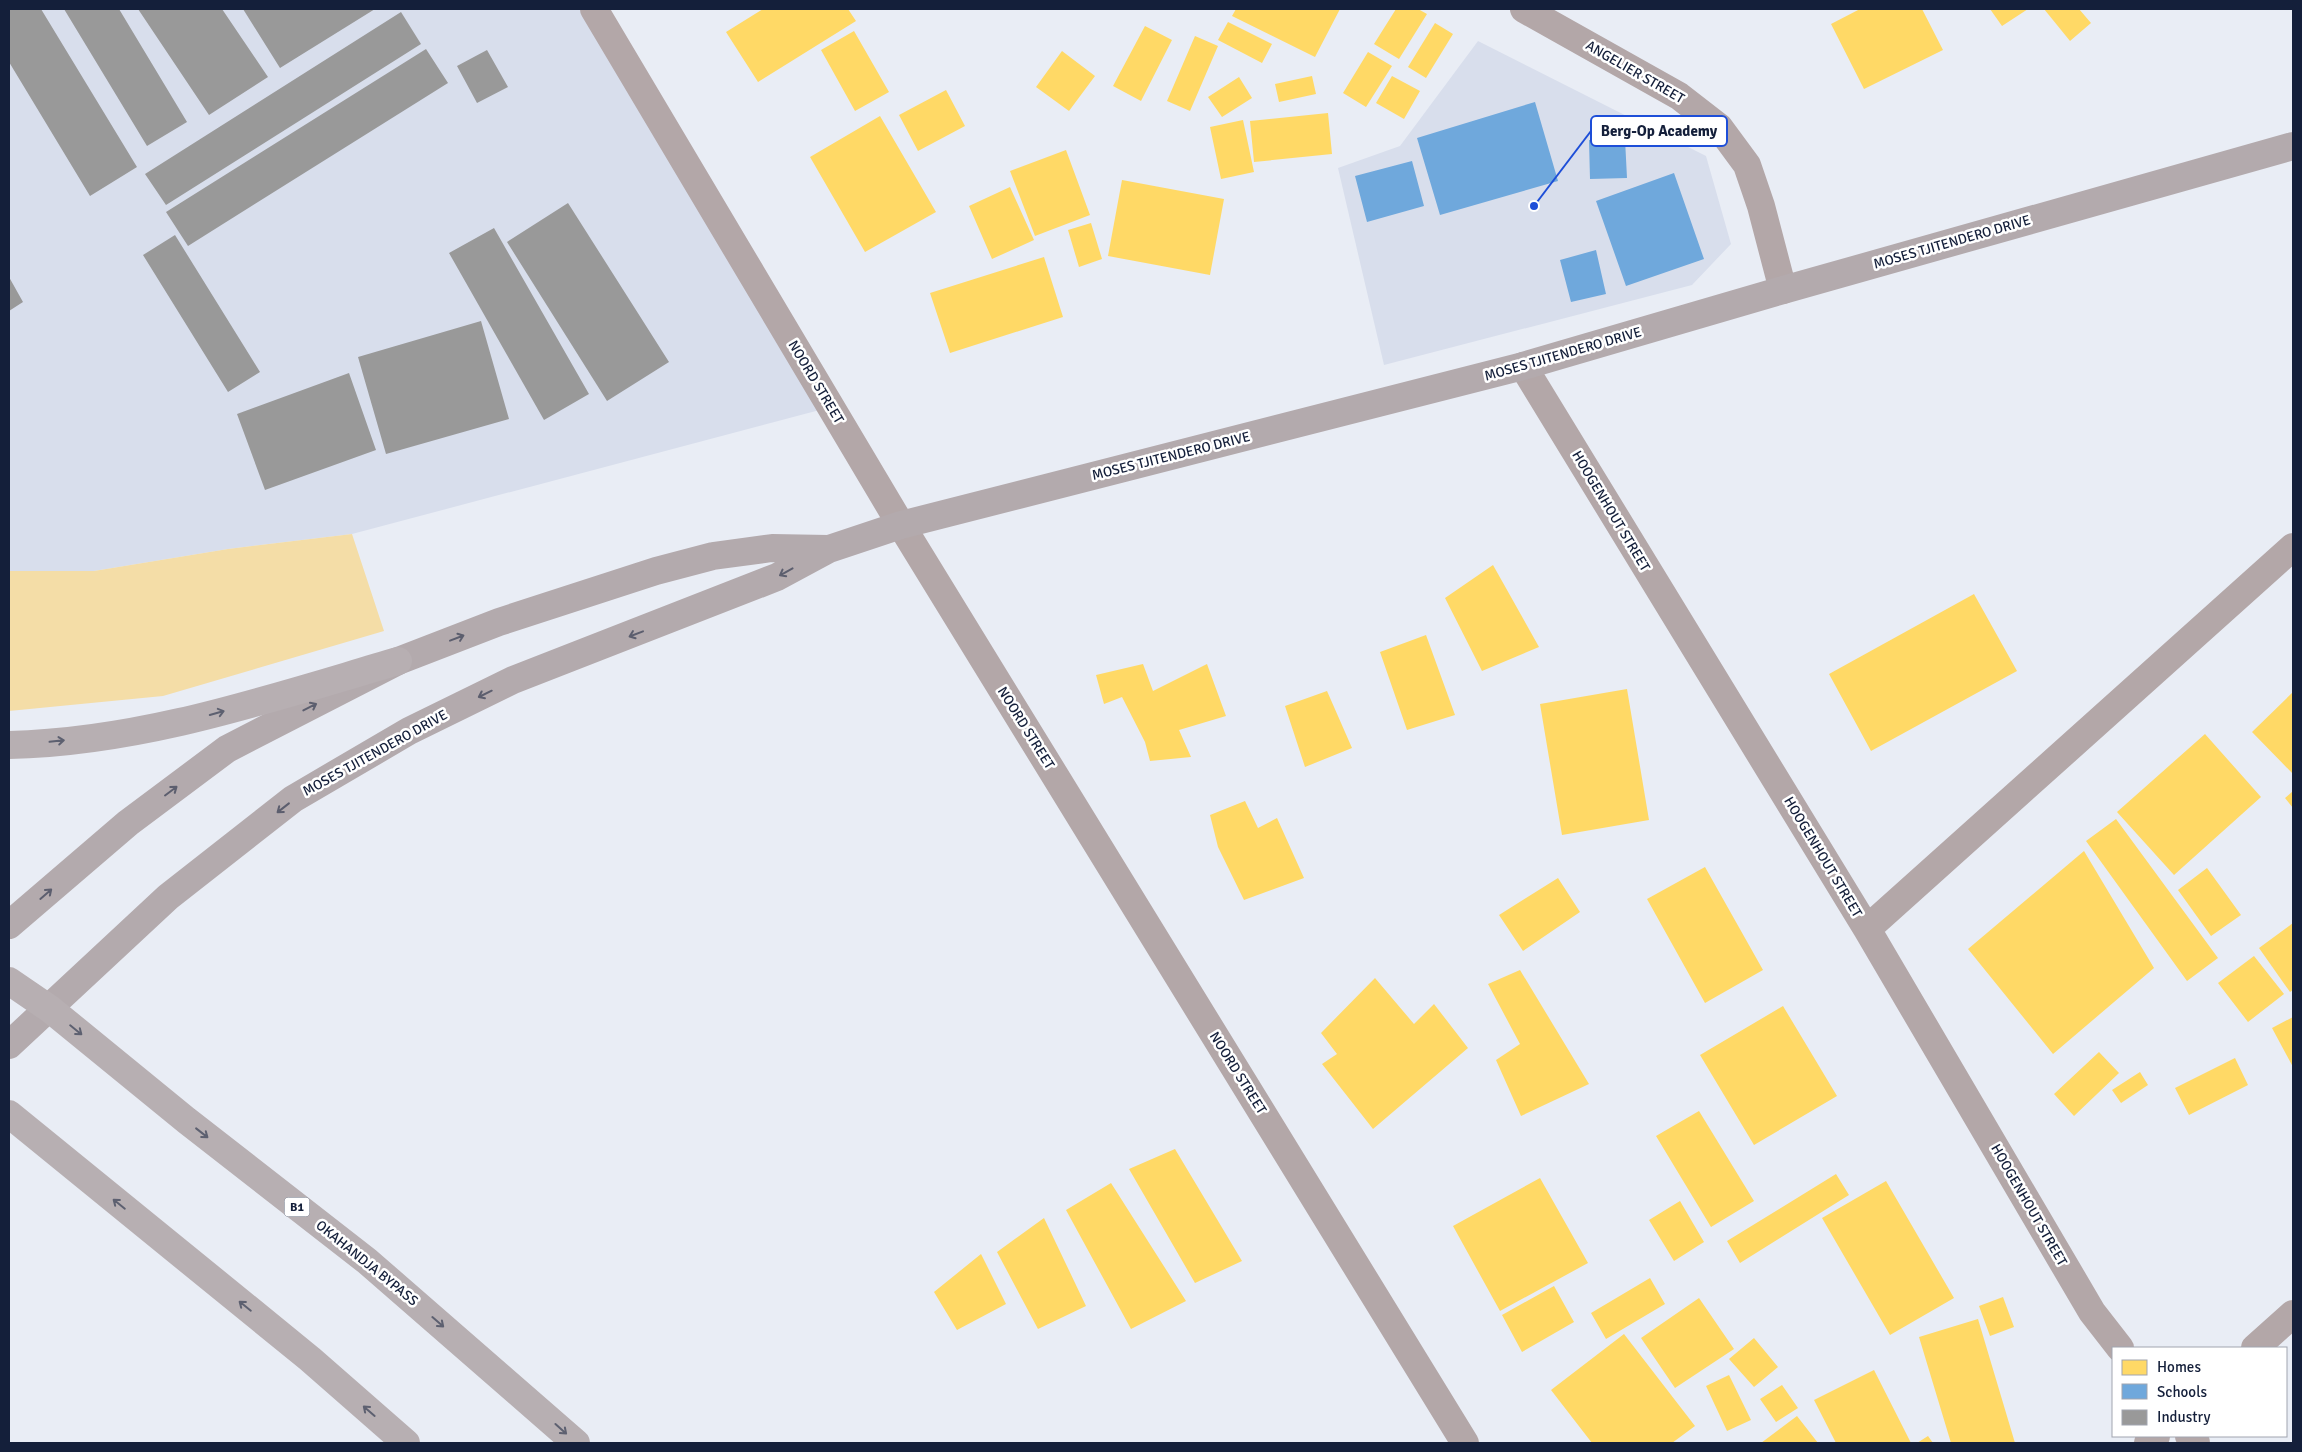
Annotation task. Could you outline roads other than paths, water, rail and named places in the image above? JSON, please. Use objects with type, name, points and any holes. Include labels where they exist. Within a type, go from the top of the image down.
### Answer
[{"type":"highway","points":[[9,745],[125,734],[188,721],[398,661]]},
{"type":"highway","name":"OKAHANDJA BYPASS","points":[[9,981],[50,1009],[186,1120],[367,1261],[576,1443]]},
{"type":"highway","points":[[9,1114],[310,1359],[406,1443]]},
{"type":"main road","name":"MOSES TJITENDERO DRIVE","points":[[9,1045],[184,885],[293,799],[384,745],[513,680],[777,577],[829,549],[900,525],[1523,366],[1782,290],[2293,146]]},
{"type":"main road","name":"MOSES TJITENDERO DRIVE","points":[[9,925],[128,823],[226,749],[398,661],[499,622],[656,572],[713,556],[772,548],[829,549]]},
{"type":"street","name":"NOORD STREET","points":[[594,9],[900,525],[1465,1443]]},
{"type":"street","name":"ANGELIER STREET","points":[[1524,9],[1679,96],[1720,127],[1748,165],[1761,206],[1782,290]]},
{"type":"street","name":"HOOGENHOUT STREET","points":[[1523,366],[1867,928],[2092,1312],[2119,1347]]},
{"type":"street","points":[[1867,928],[2293,548]]},
{"type":"street","points":[[2256,1347],[2293,1314]]},
{"type":"place","name":"Berg-Op Academy","points":[[1534,206]]}]
